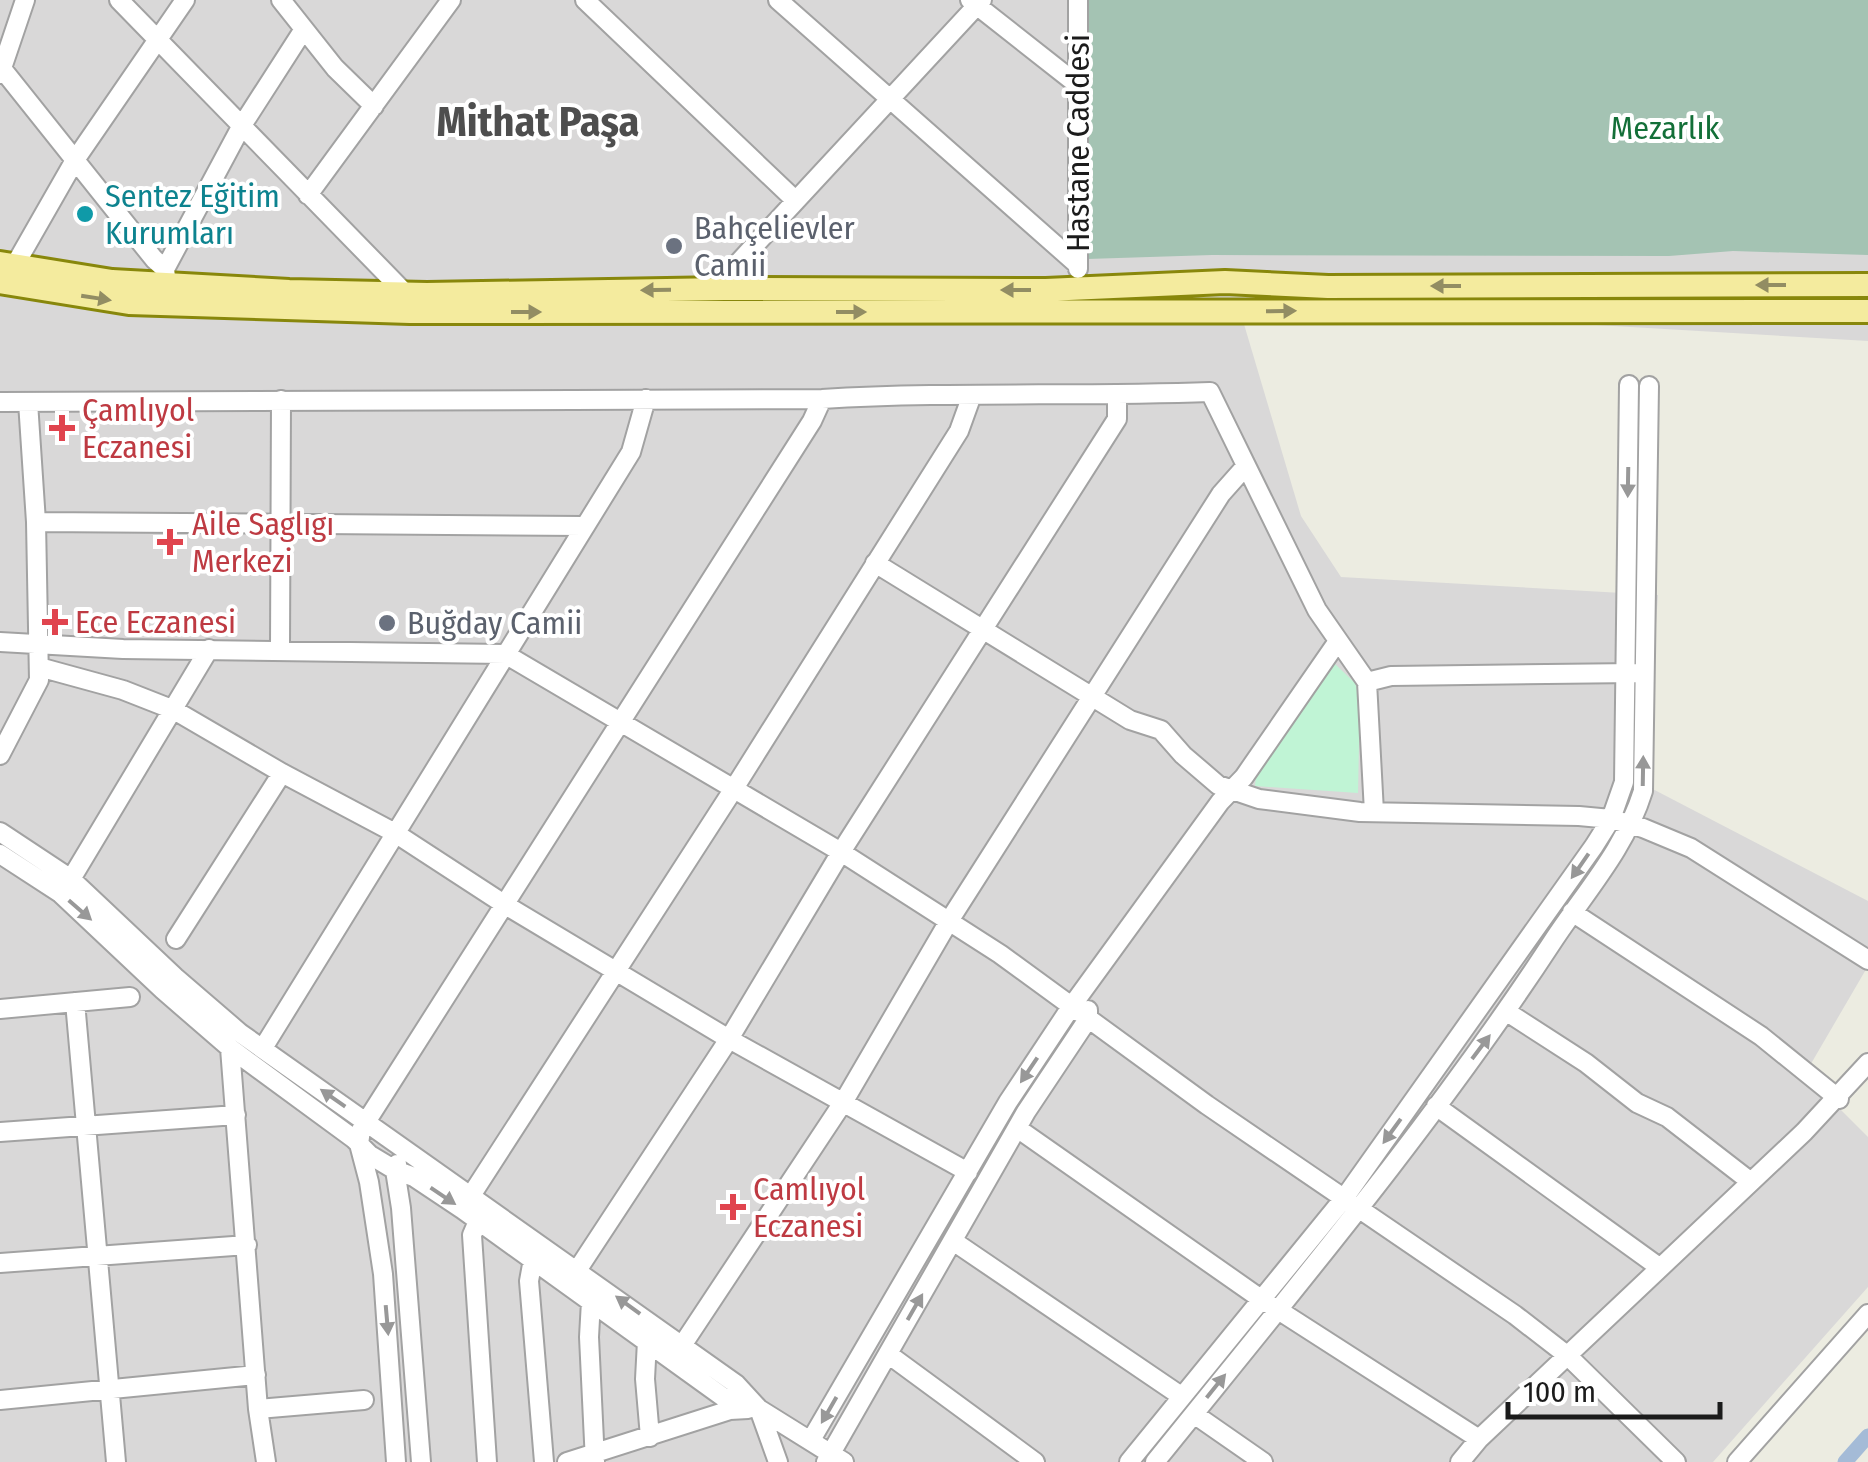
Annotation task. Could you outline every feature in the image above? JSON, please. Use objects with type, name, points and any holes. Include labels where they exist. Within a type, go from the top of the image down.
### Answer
[{"type":"main road","points":[[5,270],[112,281],[166,277],[406,294],[1046,290],[1078,276],[1111,284],[1211,282],[1328,287],[1868,286]]},
{"type":"main road","points":[[5,270],[108,300],[193,307],[410,312],[1868,310]]},
{"type":"main road","points":[[1211,282],[1227,294],[1221,308],[1212,313]]},
{"type":"main road","points":[[1111,284],[1104,298],[1115,313]]},
{"type":"street","points":[[25,0],[1,70],[166,277],[241,127],[304,29]]},
{"type":"street","points":[[120,0],[406,294]]},
{"type":"street","points":[[5,270],[185,0]]},
{"type":"street","points":[[281,0],[334,68],[374,106]]},
{"type":"street","points":[[308,195],[451,0]]},
{"type":"street","points":[[584,0],[794,200]]},
{"type":"street","points":[[778,0],[1078,276]]},
{"type":"street","name":"Hastane Caddesi","points":[[1078,0],[1078,276]]},
{"type":"street","points":[[724,290],[739,262],[976,2],[1078,85]]},
{"type":"street","points":[[1128,1462],[1261,1299],[1436,1106],[1613,858],[1631,825],[1643,791],[1635,673],[1629,385]]},
{"type":"street","points":[[1155,1462],[1278,1310],[1610,819],[1624,782],[1635,673],[1649,386]]},
{"type":"street","points":[[0,402],[822,399],[902,394],[1117,396],[1210,392],[1317,610],[1367,682],[1374,812]]},
{"type":"street","points":[[472,1194],[734,790],[958,431],[972,395]]},
{"type":"street","points":[[578,1269],[729,1039],[841,852],[1116,419],[1117,396]]},
{"type":"street","points":[[263,1048],[631,452],[646,399]]},
{"type":"street","points":[[396,1462],[383,1274],[359,1144],[361,1130],[507,906],[812,422],[822,399]]},
{"type":"street","points":[[280,650],[281,400]]},
{"type":"street","points":[[0,755],[39,680],[36,522],[28,402]]},
{"type":"street","points":[[682,1344],[844,1101],[949,921],[1221,494],[1245,467]]},
{"type":"street","points":[[36,522],[583,526]]},
{"type":"street","points":[[875,563],[1130,720],[1162,730],[1218,785],[1259,799],[1374,812],[1610,819],[1690,848],[1868,960]]},
{"type":"street","points":[[811,1440],[1008,1102],[1071,1007],[1338,641]]},
{"type":"street","points":[[0,642],[505,654],[841,852],[949,921],[1207,1105],[1514,1315],[1568,1356],[1676,1462]]},
{"type":"street","points":[[71,879],[209,649]]},
{"type":"street","points":[[39,667],[123,690],[174,710],[395,833],[507,906],[729,1039],[968,1172]]},
{"type":"street","points":[[1367,682],[1391,676],[1635,673]]},
{"type":"street","points":[[176,939],[282,773]]},
{"type":"street","points":[[0,832],[71,879],[175,977],[263,1048],[736,1384],[759,1409],[777,1462]]},
{"type":"street","points":[[0,854],[60,893],[230,1048],[359,1144],[533,1259],[724,1397],[759,1409],[811,1440],[834,1459],[888,1354],[1017,1128],[1088,1020],[1086,990]]},
{"type":"street","points":[[1572,912],[1761,1036],[1838,1099]]},
{"type":"street","points":[[0,1008],[130,998]]},
{"type":"street","points":[[75,1002],[116,1462]]},
{"type":"street","points":[[1506,1012],[1586,1063],[1637,1103],[1666,1117],[1750,1182]]},
{"type":"street","points":[[230,1048],[258,1410],[266,1462]]},
{"type":"street","points":[[1462,1461],[1479,1440],[1838,1099],[1868,1063]]},
{"type":"street","points":[[1436,1106],[1659,1267]]},
{"type":"street","points":[[0,1132],[236,1115]]},
{"type":"street","points":[[1017,1128],[1261,1299],[1479,1440]]},
{"type":"street","points":[[398,1144],[395,1170],[421,1462]]},
{"type":"street","points":[[478,1221],[472,1235],[487,1462]]},
{"type":"street","points":[[953,1241],[1181,1396]]},
{"type":"street","points":[[0,1264],[247,1245]]},
{"type":"street","points":[[533,1259],[530,1281],[544,1462]]},
{"type":"street","points":[[591,1301],[594,1459]]},
{"type":"street","points":[[1737,1462],[1868,1314]]},
{"type":"street","points":[[647,1341],[645,1379],[650,1437]]},
{"type":"street","points":[[888,1354],[1035,1462]]},
{"type":"street","points":[[0,1400],[256,1375]]},
{"type":"street","points":[[258,1410],[364,1400]]},
{"type":"street","points":[[567,1462],[594,1459],[730,1410],[759,1409]]},
{"type":"street","points":[[1194,1414],[1264,1462]]},
{"type":"shaded area","points":[[0,0],[1868,0],[1868,341],[1238,304],[1301,516],[1341,577],[1658,595],[1645,785],[1868,901],[1868,966],[1805,1074],[1868,1137],[1868,1287],[1713,1462],[0,1462]]},
{"type":"green space","name":"Mezarlık","points":[[1089,0],[1868,0],[1868,255],[1733,251],[1669,256],[1212,255],[1087,259]]},
{"type":"green space","points":[[1335,664],[1355,683],[1360,695],[1358,793],[1255,786],[1256,776]]},
{"type":"waterway","points":[[1845,1462],[1868,1436]]},
{"type":"place","name":"Sentez Eğitim Kurumları","points":[[85,214]]},
{"type":"place","name":"Bahçelievler Camii","points":[[674,246]]},
{"type":"place","name":"Çamlıyol Eczanesi","points":[[62,428]]},
{"type":"place","name":"Aile Saglıgı Merkezi","points":[[170,542]]},
{"type":"place","name":"Ece Eczanesi","points":[[55,622]]},
{"type":"place","name":"Buğday Camii","points":[[387,623]]},
{"type":"place","name":"Camlıyol Eczanesi","points":[[733,1207]]},
{"type":"district","name":"Mithat Paşa","points":[[538,121]]}]
